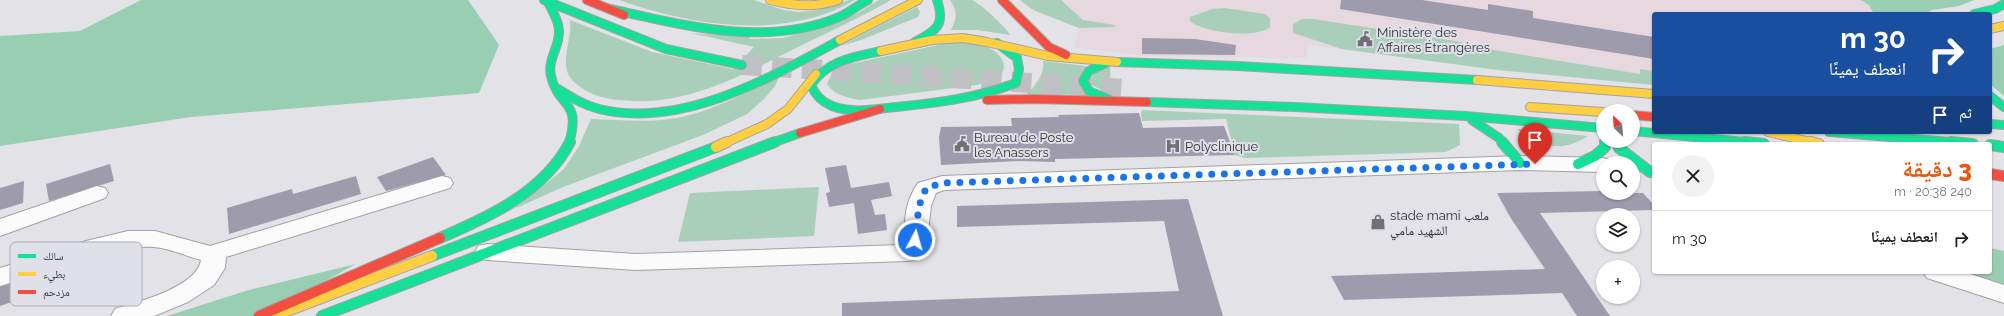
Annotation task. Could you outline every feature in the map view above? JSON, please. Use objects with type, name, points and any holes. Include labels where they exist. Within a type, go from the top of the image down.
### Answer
[{"type":"main road","points":[[587,0],[660,30]]},
{"type":"main road","points":[[770,0],[789,7],[807,8],[818,7],[838,0]]},
{"type":"main road","points":[[610,9],[690,26],[724,31],[752,32],[804,27],[855,10],[868,0]]},
{"type":"main road","points":[[557,88],[578,102],[602,110],[635,113],[660,111],[689,106],[748,87],[918,0]]},
{"type":"main road","points":[[909,45],[935,31],[941,22],[943,12],[937,0]]},
{"type":"main road","points":[[1002,0],[1049,46],[1072,59]]},
{"type":"main road","points":[[258,316],[473,223],[515,201],[547,174],[562,155],[569,142],[574,122],[569,107],[550,76],[550,65],[560,29],[546,1]]},
{"type":"main road","points":[[546,1],[660,47],[742,65]]},
{"type":"main road","points":[[1982,12],[1995,9],[2004,4]]},
{"type":"main road","points":[[1992,29],[2004,26]]},
{"type":"main road","points":[[1019,61],[1027,52],[1034,36],[1030,29]]},
{"type":"main road","points":[[274,316],[733,141],[767,124],[788,109],[816,74],[825,67],[836,61],[909,45],[962,38],[997,43],[1027,52],[1072,59],[1109,62],[1238,66],[1434,76],[1652,94]]},
{"type":"main road","points":[[816,74],[811,85],[819,100],[832,106],[850,110],[880,109],[984,95],[1016,83],[1020,71],[1019,61],[1015,53],[997,43]]},
{"type":"main road","points":[[1109,62],[1088,70],[1083,76],[1082,82],[1086,90],[1100,97],[1116,102]]},
{"type":"main road","points":[[1492,91],[1639,93]]},
{"type":"main road","points":[[1992,98],[2004,108]]},
{"type":"main road","points":[[954,100],[1034,99],[1295,107],[1465,116],[1596,129]]},
{"type":"main road","points":[[1524,107],[1596,112]]},
{"type":"main road","points":[[322,316],[750,151],[836,121],[880,109]]},
{"type":"main road","points":[[1465,116],[1495,133],[1513,152],[1520,163]]},
{"type":"main road","points":[[1640,116],[1652,117]]},
{"type":"main road","points":[[1992,124],[2004,125]]},
{"type":"main road","points":[[1640,132],[1652,133]]},
{"type":"main road","points":[[1663,134],[1744,142]]},
{"type":"main road","points":[[1776,134],[1810,142]]},
{"type":"main road","points":[[1853,134],[1949,142]]},
{"type":"main road","points":[[1992,146],[2004,147]]},
{"type":"main road","points":[[1578,164],[1595,156],[1603,148]]},
{"type":"main road","points":[[1619,148],[1646,171]]},
{"type":"main road","points":[[1992,174],[2004,176]]},
{"type":"street","points":[[487,252],[636,262],[908,253],[915,240],[919,206],[926,188],[942,183],[1520,163],[1596,165]]},
{"type":"street","points":[[210,254],[442,183]]},
{"type":"street","points":[[0,228],[97,193]]},
{"type":"street","points":[[114,242],[128,239],[155,238],[210,254],[214,257],[213,270],[200,284],[168,301],[124,316]]},
{"type":"street","points":[[0,277],[10,274]]},
{"type":"street","points":[[1942,274],[2004,294]]},
{"type":"shaded area","name":"Ministère des Affaires Étrangères","points":[[1020,0],[1974,0],[1959,6],[1932,10],[1928,12],[1652,12],[1652,85],[1498,70],[1309,45],[1306,58],[1146,56],[1074,47],[1079,28],[1033,10]]},
{"type":"green space","points":[[141,0],[468,0],[499,45],[479,93],[191,117],[0,146],[0,36],[80,31]]},
{"type":"green space","points":[[619,0],[754,0],[783,10],[798,12],[818,10],[849,0],[855,0],[828,13],[799,21],[769,25],[738,25],[677,17]]},
{"type":"green space","points":[[879,0],[891,0],[870,12],[738,77],[715,86],[668,99],[644,101],[619,100],[601,97],[583,89],[573,81],[568,75],[566,68],[570,20],[652,52],[733,69],[754,47],[691,33],[749,37],[750,39],[783,38],[828,25],[858,13]]},
{"type":"green space","points":[[950,0],[972,0],[993,16],[1010,35],[977,30],[951,30],[956,15]]},
{"type":"green space","points":[[1020,0],[1061,0],[1083,20],[1115,25],[1115,27],[1079,28],[1033,10]]},
{"type":"green space","points":[[1861,0],[1974,0],[1959,6],[1932,10],[1928,12],[1873,12],[1869,5]]},
{"type":"green space","points":[[917,7],[920,12],[918,17],[861,40],[840,46]]},
{"type":"green space","points":[[1225,8],[1265,14],[1270,18],[1270,27],[1263,31],[1242,34],[1206,29],[1190,21],[1190,17],[1212,9]]},
{"type":"green space","points":[[1302,19],[1313,19],[1462,42],[1463,45],[1640,74],[1640,69],[1652,71],[1652,85],[1498,70],[1342,49],[1293,33],[1293,24]]},
{"type":"green space","points":[[952,42],[979,44],[996,52],[1004,64],[1002,73],[994,80],[977,85],[860,100],[838,94],[827,84],[833,71],[841,66]]},
{"type":"green space","points":[[2004,45],[2004,96],[1992,86],[1992,48]]},
{"type":"green space","points":[[1043,61],[1086,66],[1086,95],[1027,94],[1037,83],[1041,75],[1043,70]]},
{"type":"green space","points":[[1110,67],[1111,95],[1090,84],[1094,71]]},
{"type":"green space","points":[[779,77],[775,86],[764,99],[747,114],[703,135],[563,187],[514,209],[564,169],[579,146],[591,119],[634,121],[666,120],[677,118],[703,111],[729,101]]},
{"type":"green space","points":[[1142,110],[1459,124],[1460,145],[1446,152],[1245,158],[1235,155],[1226,119],[1142,121]]},
{"type":"green space","points":[[1517,129],[1588,136],[1569,145],[1552,146],[1543,144]]},
{"type":"green space","points":[[819,187],[814,236],[678,242],[690,193]]},
{"type":"green space","points":[[1992,248],[2004,251],[2004,285],[1968,274],[1992,274]]},
{"type":"green space","points":[[356,264],[262,316],[167,316],[249,290]]},
{"type":"building","points":[[1341,0],[1422,0],[1488,10],[1488,4],[1533,11],[1533,18],[1652,37],[1652,59],[1340,9]]},
{"type":"building","points":[[1142,38],[1195,39],[1236,45],[1235,55],[1142,54]]},
{"type":"building","points":[[1139,113],[1143,128],[1224,126],[1235,155],[1055,159],[1055,162],[1020,161],[941,165],[939,137],[941,127],[1012,126],[1011,118]]},
{"type":"building","points":[[433,157],[446,175],[386,191],[377,177]]},
{"type":"building","points":[[110,164],[114,181],[49,201],[46,184]]},
{"type":"building","points":[[846,165],[851,188],[889,182],[892,196],[871,200],[875,215],[885,214],[887,230],[858,234],[854,203],[829,207],[826,193],[830,192],[825,168]]},
{"type":"building","points":[[356,176],[361,194],[229,234],[227,208],[292,189],[293,194]]},
{"type":"building","points":[[24,181],[23,203],[0,210],[0,188]]},
{"type":"building","points":[[1596,191],[1596,200],[1640,200],[1640,193],[1643,193],[1652,203],[1652,210],[1640,210],[1640,208],[1596,208],[1596,212],[1540,213],[1596,295],[1596,304],[1602,304],[1610,316],[1577,316],[1562,293],[1344,300],[1331,276],[1545,269],[1510,217],[1497,193]]},
{"type":"building","points":[[1188,199],[1223,316],[842,316],[842,303],[1179,291],[1164,221],[957,227],[957,206]]},
{"type":"building","points":[[10,284],[10,303],[0,306],[0,287]]},
{"type":"tunnel","points":[[742,65],[1125,89]]},
{"type":"traffic: fast","points":[[544,0],[666,49],[742,65]]},
{"type":"traffic: fast","points":[[610,9],[666,21],[725,30],[754,32],[783,31],[811,26],[839,17],[868,0]]},
{"type":"traffic: fast","points":[[915,42],[929,34],[938,26],[941,16],[937,0]]},
{"type":"traffic: fast","points":[[440,238],[479,220],[523,195],[559,162],[570,143],[574,122],[573,115],[571,109],[555,87],[550,74],[551,63],[558,41],[559,30],[548,2]]},
{"type":"traffic: fast","points":[[1982,12],[1995,9],[2004,4]]},
{"type":"traffic: fast","points":[[558,89],[576,101],[599,109],[641,113],[664,111],[708,101],[748,87],[783,71],[840,40]]},
{"type":"traffic: fast","points":[[881,51],[851,57],[833,64],[824,69],[811,85],[822,100],[832,106],[848,110],[872,110],[972,97],[1002,89],[1016,83],[1019,69],[1017,58],[1010,51],[997,43]]},
{"type":"traffic: fast","points":[[1108,62],[1089,71],[1083,81],[1089,91],[1108,99]]},
{"type":"traffic: fast","points":[[1117,62],[1238,66],[1477,80]]},
{"type":"traffic: fast","points":[[1992,98],[2004,107]]},
{"type":"traffic: fast","points":[[1147,102],[1295,107],[1465,116],[1596,127]]},
{"type":"traffic: fast","points":[[1472,120],[1499,138],[1520,163]]},
{"type":"traffic: fast","points":[[1992,124],[2004,125]]},
{"type":"traffic: fast","points":[[1640,132],[1652,133]]},
{"type":"traffic: fast","points":[[322,316],[800,133]]},
{"type":"traffic: fast","points":[[1663,134],[1744,142]]},
{"type":"traffic: fast","points":[[1853,134],[1949,142]]},
{"type":"traffic: fast","points":[[1992,145],[2004,147]]},
{"type":"traffic: fast","points":[[432,256],[716,147]]},
{"type":"traffic: fast","points":[[1578,164],[1595,156],[1604,148]]},
{"type":"traffic: fast","points":[[1619,148],[1650,172]]},
{"type":"traffic: slow","points":[[770,0],[804,6],[821,5],[838,0]]},
{"type":"traffic: slow","points":[[840,40],[918,0]]},
{"type":"traffic: slow","points":[[1992,29],[2004,26]]},
{"type":"traffic: slow","points":[[881,51],[932,40],[963,38],[1059,58],[1117,62]]},
{"type":"traffic: slow","points":[[716,147],[767,124],[788,109],[816,74]]},
{"type":"traffic: slow","points":[[1477,80],[1652,94]]},
{"type":"traffic: slow","points":[[1530,107],[1596,112]]},
{"type":"traffic: slow","points":[[1776,134],[1810,142]]},
{"type":"traffic: slow","points":[[274,316],[432,256]]},
{"type":"traffic: jam","points":[[587,0],[624,15]]},
{"type":"traffic: jam","points":[[1002,0],[1049,47],[1066,55]]},
{"type":"traffic: jam","points":[[987,100],[1034,99],[1147,102]]},
{"type":"traffic: jam","points":[[800,133],[880,109]]},
{"type":"traffic: jam","points":[[1640,116],[1652,117]]},
{"type":"traffic: jam","points":[[1992,174],[2004,176]]},
{"type":"traffic: jam","points":[[259,316],[440,238]]},
{"type":"place","name":"Ministère des Affaires Étrangères","points":[[1365,39]]},
{"type":"place","name":"Bureau de Poste les Anassers","points":[[962,144]]},
{"type":"place","name":"Polyclinique","points":[[1173,146]]},
{"type":"place","name":"stade mami ملعب الشهيد مامي","points":[[1378,222]]},
{"type":"route","points":[[915,240],[919,206],[926,188],[942,183],[1520,163],[1535,164]]}]
